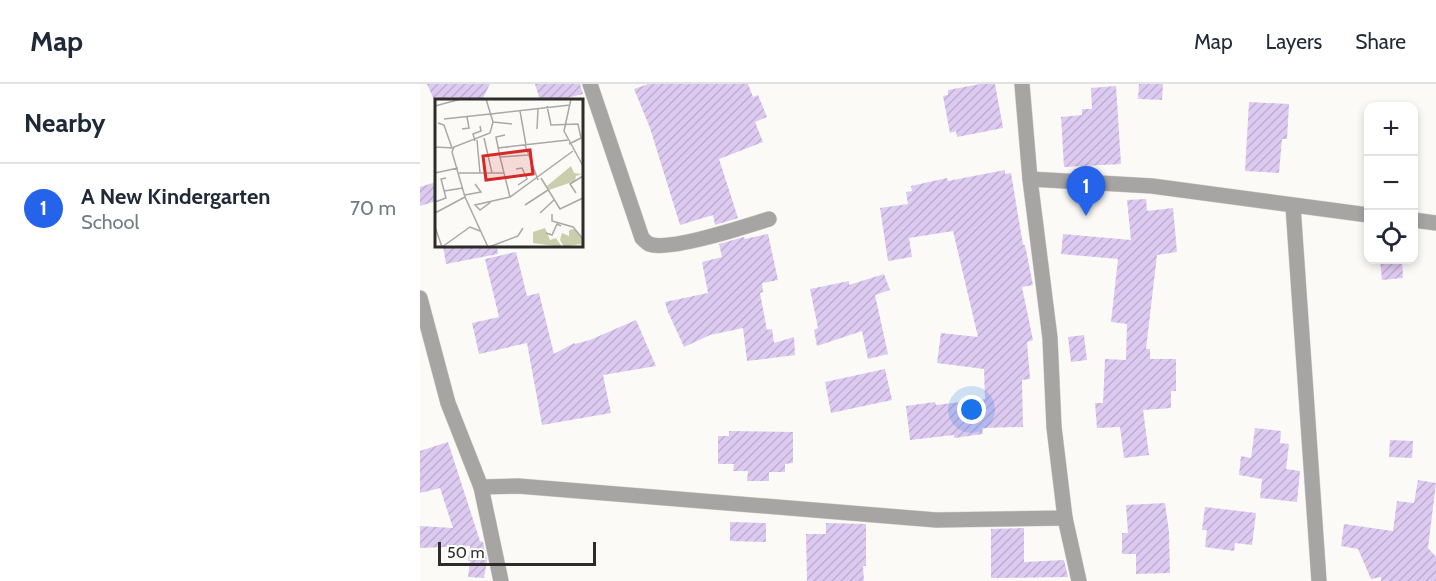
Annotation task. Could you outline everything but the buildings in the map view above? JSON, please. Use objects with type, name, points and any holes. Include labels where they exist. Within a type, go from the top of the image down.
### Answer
[{"type":"street","points":[[590,84],[642,238],[648,244],[661,246],[713,236],[769,219]]},
{"type":"street","points":[[1022,84],[1030,179],[1050,338],[1054,427],[1065,518],[1079,581]]},
{"type":"street","points":[[1030,179],[1152,186],[1364,215]]},
{"type":"street","points":[[1293,206],[1319,581]]},
{"type":"street","points":[[1418,221],[1436,223]]},
{"type":"street","points":[[420,298],[448,403],[481,487],[501,581]]},
{"type":"street","points":[[481,487],[519,486],[936,520],[1065,518]]},
{"type":"place","name":"A New Kindergarten","points":[[1086,216]]}]
